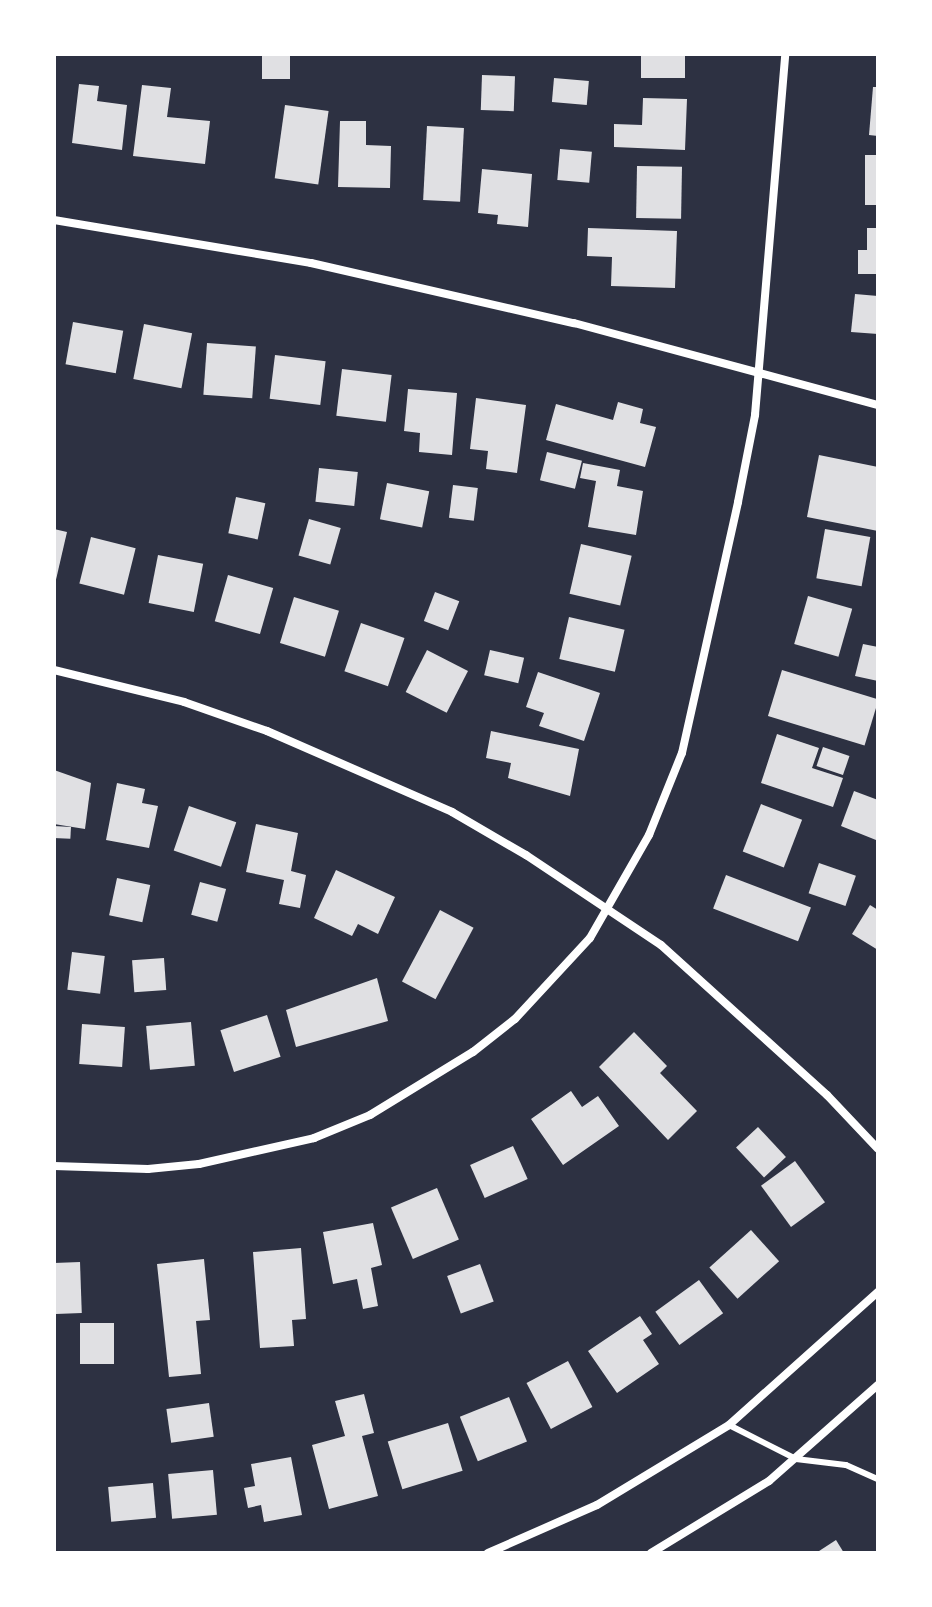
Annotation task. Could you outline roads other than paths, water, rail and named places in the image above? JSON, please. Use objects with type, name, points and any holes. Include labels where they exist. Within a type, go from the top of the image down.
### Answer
[{"type":"street","points":[[54,1166],[148,1169],[199,1164],[314,1138],[370,1115],[473,1052],[515,1019],[557,979],[609,907],[649,835],[682,753],[738,502],[755,415],[785,54]]},
{"type":"street","points":[[54,220],[311,263],[574,323],[757,375],[878,405]]},
{"type":"street","points":[[54,670],[184,702],[267,731],[452,812],[609,907],[720,994],[878,1149]]},
{"type":"street","points":[[488,1553],[597,1505],[729,1425],[878,1292]]},
{"type":"street","points":[[651,1553],[769,1481],[878,1385]]},
{"type":"lane","points":[[729,1425],[796,1459],[846,1465],[878,1479]]}]
